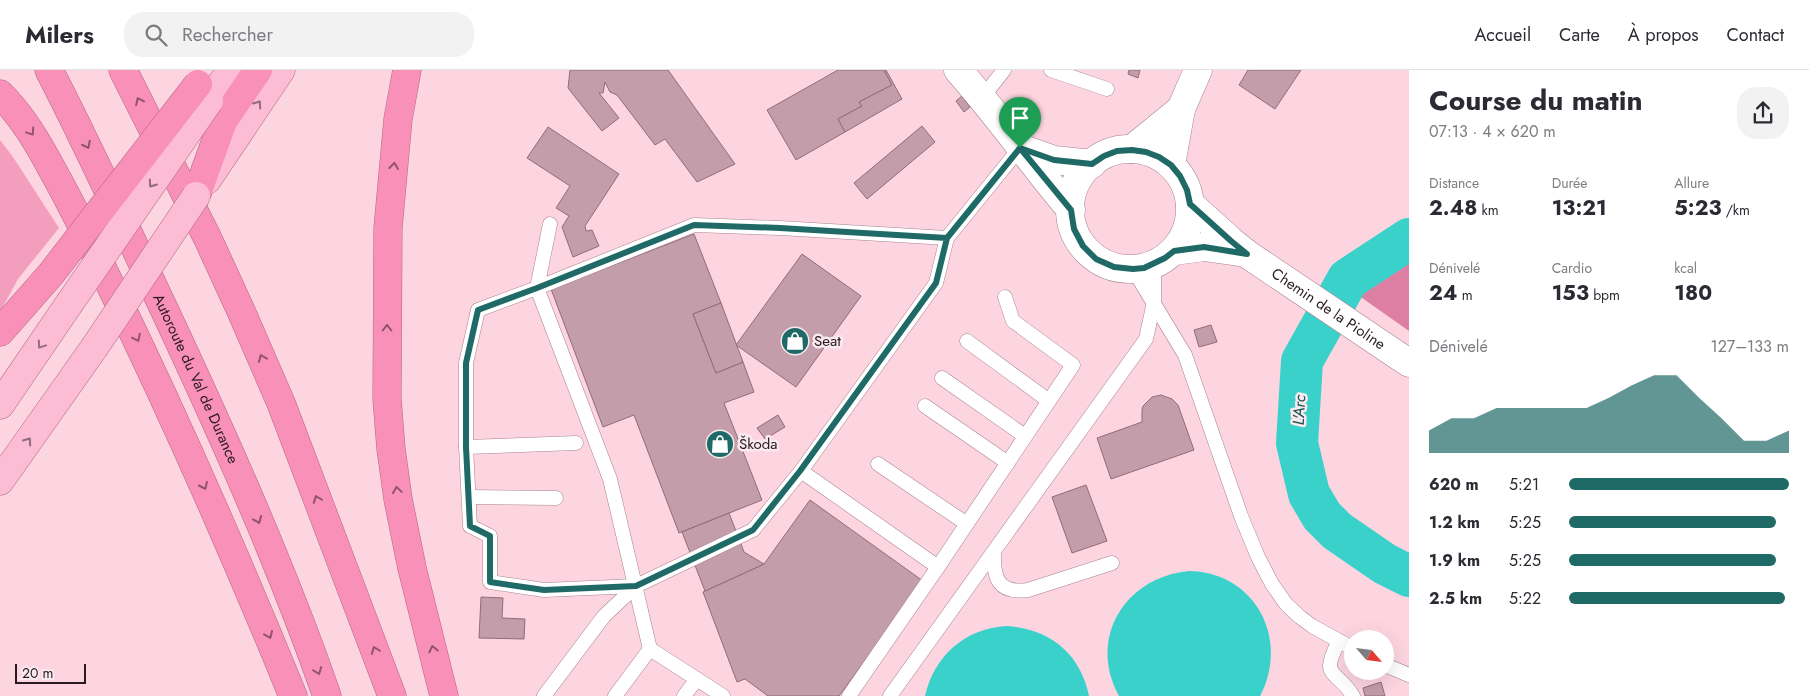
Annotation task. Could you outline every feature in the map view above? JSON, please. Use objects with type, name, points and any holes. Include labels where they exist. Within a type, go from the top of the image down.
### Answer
[{"type":"highway","name":"Autoroute du Val de Durance","points":[[49,70],[102,177],[219,426],[327,696]]},
{"type":"highway","points":[[123,70],[208,239],[281,403],[392,696]]},
{"type":"highway","points":[[0,332],[51,274],[215,103],[258,70]]},
{"type":"highway","points":[[407,70],[398,119],[388,228],[387,399],[398,499],[412,568],[444,696]]},
{"type":"highway","points":[[0,94],[15,109],[34,137],[90,241],[151,367],[227,538],[293,696]]},
{"type":"highway","points":[[196,196],[215,103]]},
{"type":"main road","points":[[0,405],[69,304],[215,103],[231,70]]},
{"type":"main road","points":[[215,103],[281,70]]},
{"type":"main road","points":[[958,70],[1071,210]]},
{"type":"main road","points":[[1171,165],[1181,109],[1198,70]]},
{"type":"main road","points":[[1132,150],[1181,109]]},
{"type":"main road","points":[[1020,148],[1054,160],[1092,164]]},
{"type":"main road","points":[[1132,150],[1146,152],[1159,157],[1171,165],[1184,183],[1190,204],[1189,221],[1183,237],[1154,261],[1114,267],[1096,259],[1083,246],[1074,229],[1071,210],[1073,193],[1080,177],[1092,164],[1104,156],[1117,151],[1132,150]]},
{"type":"main road","points":[[0,481],[94,348],[196,196]]},
{"type":"main road","name":"Chemin de la Pioline","points":[[1190,204],[1252,257],[1407,362]]},
{"type":"main road","name":"Chemin de la Pioline","points":[[1154,261],[1204,247],[1252,257]]},
{"type":"lane","points":[[982,98],[1004,70]]},
{"type":"lane","points":[[1051,70],[1107,89]]},
{"type":"lane","points":[[544,696],[604,616],[636,586],[753,530],[800,471],[936,283],[947,238],[1020,148]]},
{"type":"lane","points":[[550,224],[537,288],[610,479],[650,649],[723,696]]},
{"type":"lane","points":[[636,586],[544,590],[490,582],[490,536],[470,526],[466,447],[466,363],[478,310],[694,225],[947,238]]},
{"type":"lane","points":[[890,696],[1146,339],[1154,302],[1154,261]]},
{"type":"lane","points":[[1154,261],[1154,302],[1185,355],[1241,516],[1258,557],[1272,584],[1286,604],[1312,626],[1344,644]]},
{"type":"lane","points":[[849,696],[938,567],[1073,364],[1013,321],[1005,297]]},
{"type":"lane","points":[[967,341],[1049,401]]},
{"type":"lane","points":[[942,378],[1026,436]]},
{"type":"lane","points":[[924,406],[1008,463]]},
{"type":"lane","points":[[466,447],[576,443]]},
{"type":"lane","points":[[878,464],[967,524]]},
{"type":"lane","points":[[800,471],[938,567]]},
{"type":"lane","points":[[469,498],[556,498]]},
{"type":"lane","points":[[994,552],[993,567],[995,578],[1009,590],[1017,592],[1112,563]]},
{"type":"lane","points":[[1339,641],[1330,659],[1331,671],[1353,696]]},
{"type":"lane","points":[[615,696],[650,649]]},
{"type":"lane","points":[[1394,669],[1409,676]]},
{"type":"lane","points":[[684,696],[697,679]]},
{"type":"shaded area","points":[[0,140],[59,228],[18,279],[0,312]]},
{"type":"shaded area","points":[[1409,221],[1409,331],[1338,281]]},
{"type":"water","points":[[1189,571],[1212,574],[1232,583],[1248,596],[1260,612],[1268,632],[1271,653],[1268,674],[1260,696],[1119,696],[1110,674],[1107,653],[1110,633],[1118,614],[1130,598],[1147,585],[1166,576]]},
{"type":"water","points":[[1007,626],[1037,632],[1061,646],[1078,667],[1085,681],[1089,696],[925,696],[936,668],[954,647],[965,638],[978,632]]},
{"type":"building","points":[[570,70],[668,70],[735,164],[697,182],[665,139],[655,145],[617,95],[610,92],[605,82],[603,93],[599,93],[619,118],[602,131],[568,88]]},
{"type":"building","points":[[838,70],[884,70],[892,85],[859,102],[862,106],[838,119],[845,132],[796,160],[767,110]]},
{"type":"building","points":[[884,70],[886,70],[902,99],[845,132],[838,119],[862,106],[859,102],[892,85]]},
{"type":"building","points":[[1129,70],[1140,70],[1138,78],[1128,74]]},
{"type":"building","points":[[1248,70],[1301,70],[1275,109],[1239,85]]},
{"type":"building","points":[[962,96],[970,107],[964,112],[956,101]]},
{"type":"building","points":[[922,126],[935,142],[867,199],[854,183]]},
{"type":"building","points":[[548,127],[619,174],[585,226],[586,231],[592,230],[599,246],[573,257],[562,227],[569,216],[556,208],[570,186],[527,158]]},
{"type":"building","points":[[694,234],[721,303],[693,314],[716,373],[743,362],[754,392],[724,403],[762,500],[679,533],[634,415],[603,427],[551,289]]},
{"type":"building","points":[[802,254],[861,296],[796,387],[736,345]]},
{"type":"building","points":[[721,303],[743,362],[716,373],[693,314]]},
{"type":"building","points":[[1211,325],[1217,342],[1199,347],[1194,330]]},
{"type":"building","points":[[1161,395],[1172,399],[1178,405],[1194,450],[1111,479],[1097,438],[1142,422],[1143,406],[1152,397]]},
{"type":"building","points":[[778,415],[785,427],[765,439],[757,428]]},
{"type":"building","points":[[1086,485],[1107,541],[1072,553],[1052,497]]},
{"type":"building","points":[[810,500],[923,581],[839,696],[768,696],[745,679],[737,682],[703,592],[764,564]]},
{"type":"building","points":[[729,513],[744,552],[764,564],[705,591],[682,532]]},
{"type":"building","points":[[481,597],[503,598],[502,618],[525,619],[524,639],[479,638]]},
{"type":"building","points":[[1381,682],[1385,696],[1365,696],[1363,688]]},
{"type":"waterway","name":"L'Arc","points":[[1409,239],[1348,279],[1302,361],[1297,443],[1309,494],[1322,516],[1337,531],[1385,564],[1409,576]]},
{"type":"place","name":"Seat","points":[[795,341]]},
{"type":"place","name":"Škoda","points":[[720,444]]},
{"type":"route","points":[[1020,148],[947,238],[694,225],[478,310],[466,363],[466,447],[470,526],[490,536],[490,582],[544,590],[636,586],[753,530],[800,471],[936,283],[947,238],[1008,162],[1020,148],[1071,210],[1074,229],[1083,246],[1096,259],[1114,267],[1133,269],[1144,268],[1154,264],[1174,251],[1204,247],[1247,254],[1190,204],[1187,190],[1180,176],[1171,165],[1159,157],[1146,152],[1132,150],[1117,151],[1104,156],[1092,164],[1054,160],[1020,148]]}]
